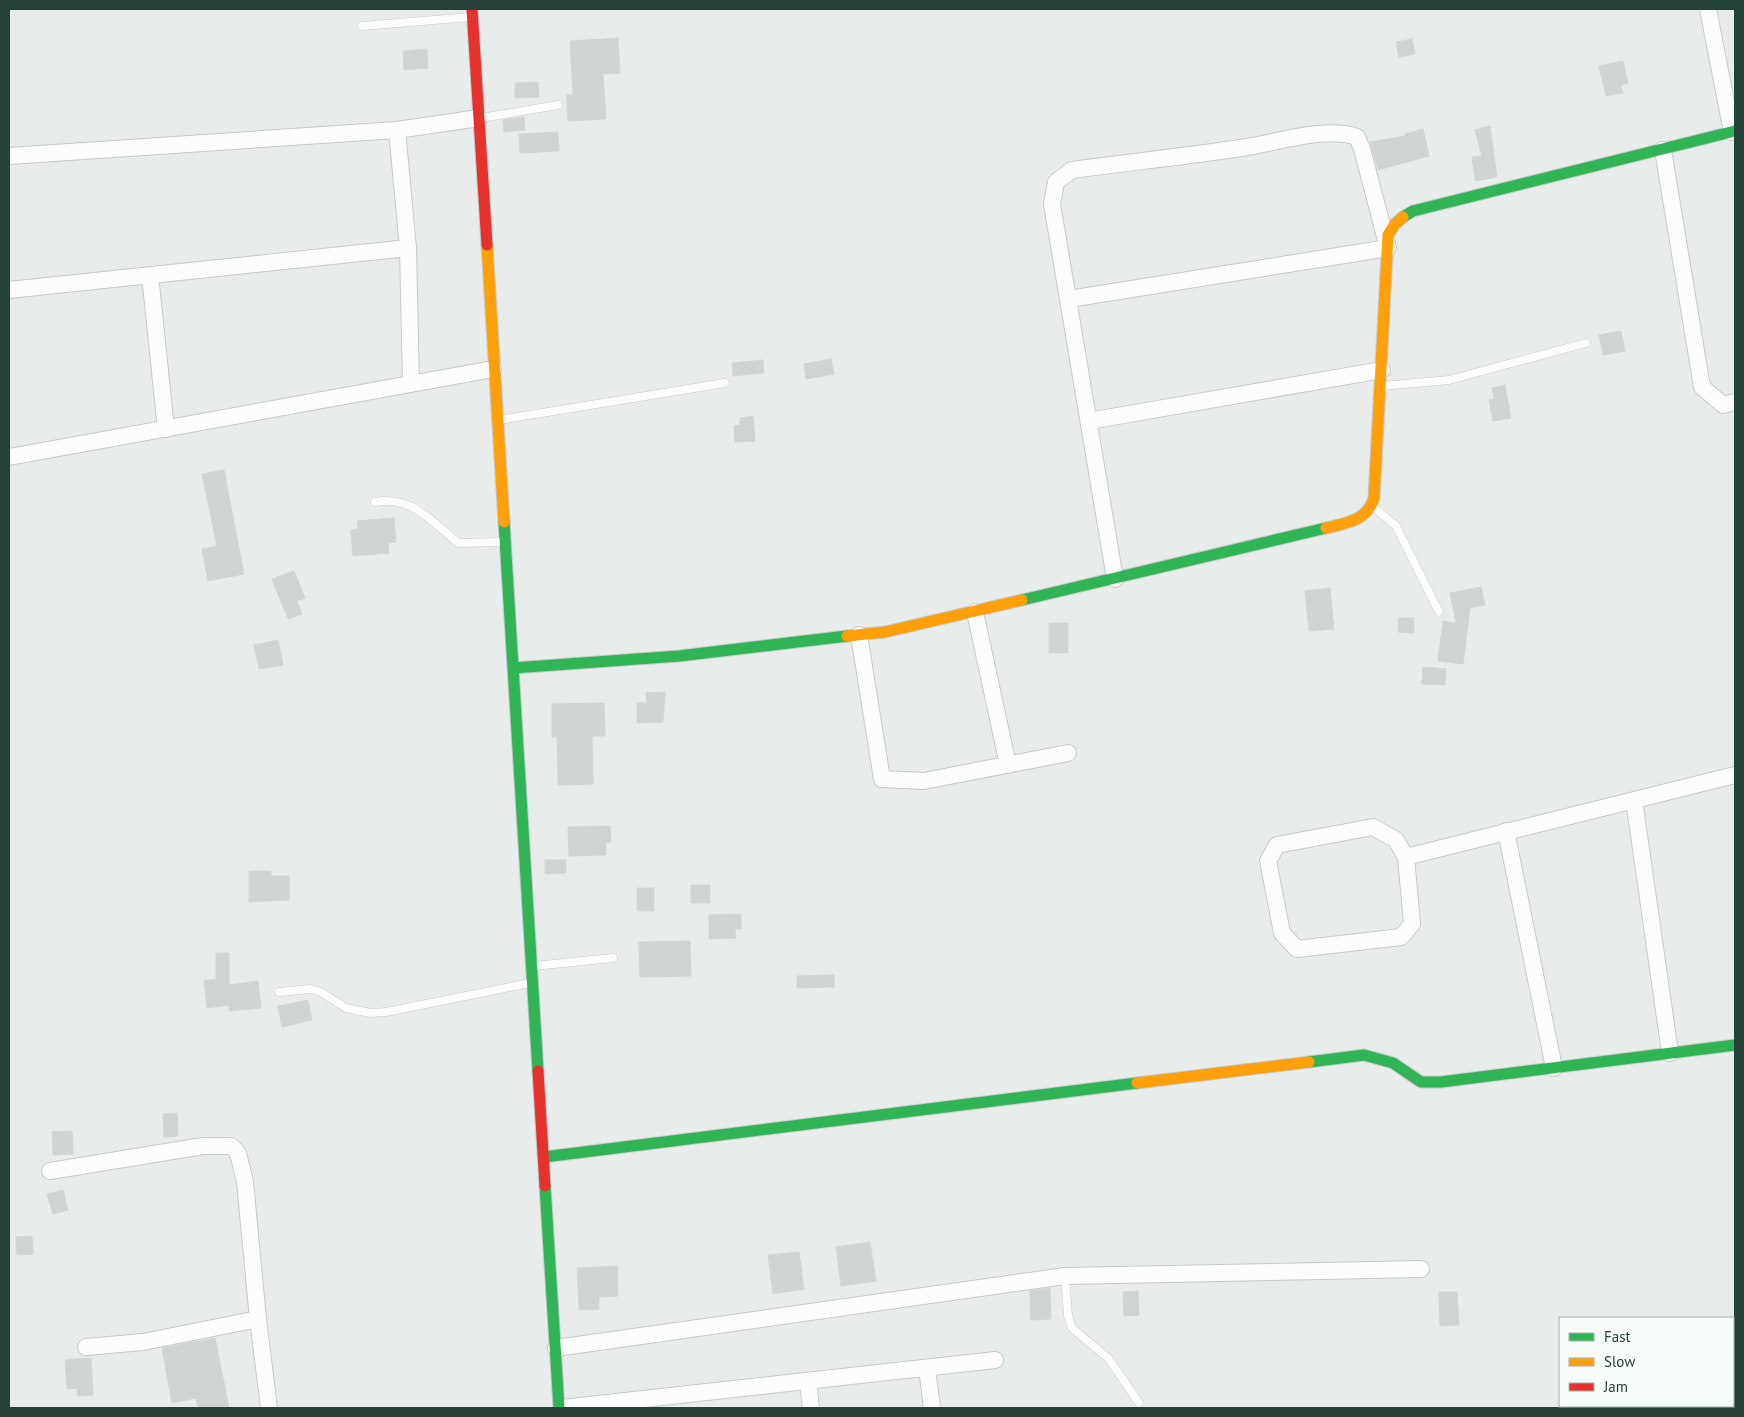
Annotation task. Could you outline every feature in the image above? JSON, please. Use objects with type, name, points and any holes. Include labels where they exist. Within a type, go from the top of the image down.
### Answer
[{"type":"street","points":[[514,668],[680,656],[885,632],[1355,521],[1365,515],[1372,507],[1382,378],[1388,236],[1392,226],[1399,218],[1413,212],[1734,131],[1708,9]]},
{"type":"street","points":[[473,13],[493,369],[514,668],[560,1408],[994,1360]]},
{"type":"street","points":[[9,156],[397,130],[479,118]]},
{"type":"street","points":[[397,130],[408,248],[411,384]]},
{"type":"street","points":[[1115,579],[1052,204],[1056,182],[1072,170],[1248,147],[1318,134],[1346,133],[1357,137],[1362,149],[1388,248]]},
{"type":"street","points":[[1663,150],[1702,387],[1724,405],[1735,402]]},
{"type":"street","points":[[9,290],[408,248]]},
{"type":"street","points":[[1069,299],[1388,248]]},
{"type":"street","points":[[150,275],[166,429]]},
{"type":"street","points":[[9,458],[493,369]]},
{"type":"street","points":[[1089,421],[1382,378]]},
{"type":"street","points":[[975,612],[1008,765]]},
{"type":"street","points":[[859,635],[882,778],[924,781],[1068,753]]},
{"type":"street","points":[[1406,857],[1735,775]]},
{"type":"street","points":[[1634,800],[1670,1054]]},
{"type":"street","points":[[1373,827],[1396,840],[1406,857],[1412,924],[1401,937],[1297,949],[1282,933],[1268,861],[1278,845],[1373,827]]},
{"type":"street","points":[[1506,831],[1554,1068]]},
{"type":"street","points":[[544,1157],[1364,1055],[1393,1063],[1421,1082],[1440,1082],[1735,1046]]},
{"type":"street","points":[[50,1172],[203,1146],[231,1146],[238,1152],[245,1182],[258,1319],[269,1408]]},
{"type":"street","points":[[556,1348],[1065,1276],[1421,1269]]},
{"type":"street","points":[[86,1347],[143,1342],[258,1319]]},
{"type":"street","points":[[926,1368],[932,1408]]},
{"type":"street","points":[[808,1381],[812,1408]]},
{"type":"lane","points":[[362,26],[473,13]]},
{"type":"lane","points":[[479,118],[558,105]]},
{"type":"lane","points":[[1382,378],[1449,380],[1586,343]]},
{"type":"lane","points":[[497,421],[725,383]]},
{"type":"lane","points":[[375,502],[388,500],[410,505],[426,514],[458,543],[505,542]]},
{"type":"lane","points":[[1372,507],[1396,526],[1439,612]]},
{"type":"lane","points":[[532,966],[613,958]]},
{"type":"lane","points":[[279,992],[311,989],[321,992],[346,1008],[370,1013],[386,1012],[533,982]]},
{"type":"lane","points":[[1065,1276],[1068,1316],[1072,1328],[1109,1359],[1139,1403]]},
{"type":"building","points":[[618,38],[620,73],[603,74],[606,119],[568,121],[567,95],[573,95],[570,41]]},
{"type":"building","points":[[1412,39],[1415,54],[1399,57],[1396,42]]},
{"type":"building","points":[[427,49],[428,68],[404,70],[403,51]]},
{"type":"building","points":[[1623,61],[1628,83],[1621,85],[1623,93],[1606,96],[1599,66]]},
{"type":"building","points":[[538,82],[539,97],[515,98],[515,83]]},
{"type":"building","points":[[524,117],[525,130],[504,132],[503,120]]},
{"type":"building","points":[[1490,126],[1497,177],[1475,181],[1472,157],[1482,156],[1475,130]]},
{"type":"building","points":[[1423,129],[1429,156],[1378,170],[1370,142],[1405,136],[1405,134]]},
{"type":"building","points":[[558,132],[559,151],[520,153],[519,134]]},
{"type":"building","points":[[1621,331],[1625,351],[1603,355],[1599,335]]},
{"type":"building","points":[[831,359],[834,374],[806,379],[804,364]]},
{"type":"building","points":[[763,360],[764,373],[733,376],[732,363]]},
{"type":"building","points":[[1505,385],[1511,418],[1493,421],[1489,400],[1494,399],[1492,388]]},
{"type":"building","points":[[753,416],[755,441],[735,442],[734,426],[740,425],[740,418]]},
{"type":"building","points":[[224,470],[244,574],[208,581],[202,549],[217,546],[202,474]]},
{"type":"building","points":[[394,518],[396,542],[388,543],[389,553],[353,556],[351,530],[358,529],[357,521]]},
{"type":"building","points":[[294,571],[305,598],[297,601],[302,614],[288,619],[272,579]]},
{"type":"building","points":[[1481,587],[1485,605],[1470,608],[1463,664],[1438,661],[1443,621],[1456,623],[1450,593]]},
{"type":"building","points":[[1330,588],[1334,629],[1309,631],[1305,591]]},
{"type":"building","points":[[1399,618],[1414,618],[1414,633],[1398,632]]},
{"type":"building","points":[[1049,623],[1068,623],[1068,653],[1049,653]]},
{"type":"building","points":[[278,640],[283,665],[259,669],[254,645]]},
{"type":"building","points":[[1423,667],[1446,669],[1445,685],[1422,684]]},
{"type":"building","points":[[665,692],[663,722],[637,723],[637,703],[647,703],[646,693]]},
{"type":"building","points":[[604,703],[605,736],[592,736],[593,784],[558,785],[557,737],[552,737],[552,704]]},
{"type":"building","points":[[610,826],[611,842],[606,842],[606,855],[569,856],[568,827]]},
{"type":"building","points":[[545,860],[566,860],[566,873],[545,874]]},
{"type":"building","points":[[249,871],[271,871],[271,876],[289,876],[289,900],[249,902]]},
{"type":"building","points":[[691,885],[710,885],[710,903],[691,903]]},
{"type":"building","points":[[637,888],[654,888],[654,911],[637,911]]},
{"type":"building","points":[[741,914],[741,929],[735,929],[736,938],[709,939],[709,915]]},
{"type":"building","points":[[690,941],[691,976],[640,977],[639,942]]},
{"type":"building","points":[[216,953],[229,953],[229,985],[258,981],[261,1008],[229,1011],[229,1005],[207,1008],[204,981],[216,979]]},
{"type":"building","points":[[834,975],[834,987],[797,988],[797,976]]},
{"type":"building","points":[[308,1000],[312,1020],[282,1027],[278,1006]]},
{"type":"building","points":[[177,1113],[178,1136],[164,1137],[163,1114]]},
{"type":"building","points":[[72,1131],[73,1154],[53,1155],[52,1132]]},
{"type":"building","points":[[63,1190],[68,1210],[53,1214],[47,1194]]},
{"type":"building","points":[[32,1236],[33,1254],[17,1255],[16,1237]]},
{"type":"building","points":[[870,1242],[876,1281],[841,1286],[836,1247]]},
{"type":"building","points":[[799,1252],[804,1289],[773,1294],[768,1255]]},
{"type":"building","points":[[617,1266],[618,1296],[599,1297],[599,1309],[579,1310],[577,1268]]},
{"type":"building","points":[[1050,1288],[1051,1319],[1031,1320],[1030,1291]]},
{"type":"building","points":[[1138,1291],[1139,1315],[1124,1316],[1123,1292]]},
{"type":"building","points":[[1439,1292],[1457,1292],[1459,1325],[1440,1326]]},
{"type":"building","points":[[215,1338],[229,1408],[198,1408],[196,1398],[172,1403],[162,1348]]},
{"type":"building","points":[[91,1358],[93,1395],[78,1396],[77,1388],[67,1389],[65,1360]]},
{"type":"traffic: fast","points":[[1403,217],[1413,211],[1735,131]]},
{"type":"traffic: fast","points":[[504,522],[538,1071]]},
{"type":"traffic: fast","points":[[1022,600],[1326,528]]},
{"type":"traffic: fast","points":[[513,668],[679,656],[847,636]]},
{"type":"traffic: fast","points":[[1309,1062],[1364,1055],[1393,1063],[1421,1082],[1441,1082],[1735,1045]]},
{"type":"traffic: fast","points":[[544,1157],[1137,1083]]},
{"type":"traffic: fast","points":[[545,1186],[559,1408]]},
{"type":"traffic: slow","points":[[1326,528],[1355,520],[1366,512],[1374,498],[1388,235],[1395,224],[1403,217]]},
{"type":"traffic: slow","points":[[487,245],[504,522]]},
{"type":"traffic: slow","points":[[847,636],[885,632],[1022,600]]},
{"type":"traffic: slow","points":[[1137,1083],[1309,1062]]},
{"type":"traffic: jam","points":[[472,9],[487,245]]},
{"type":"traffic: jam","points":[[538,1071],[545,1186]]}]
